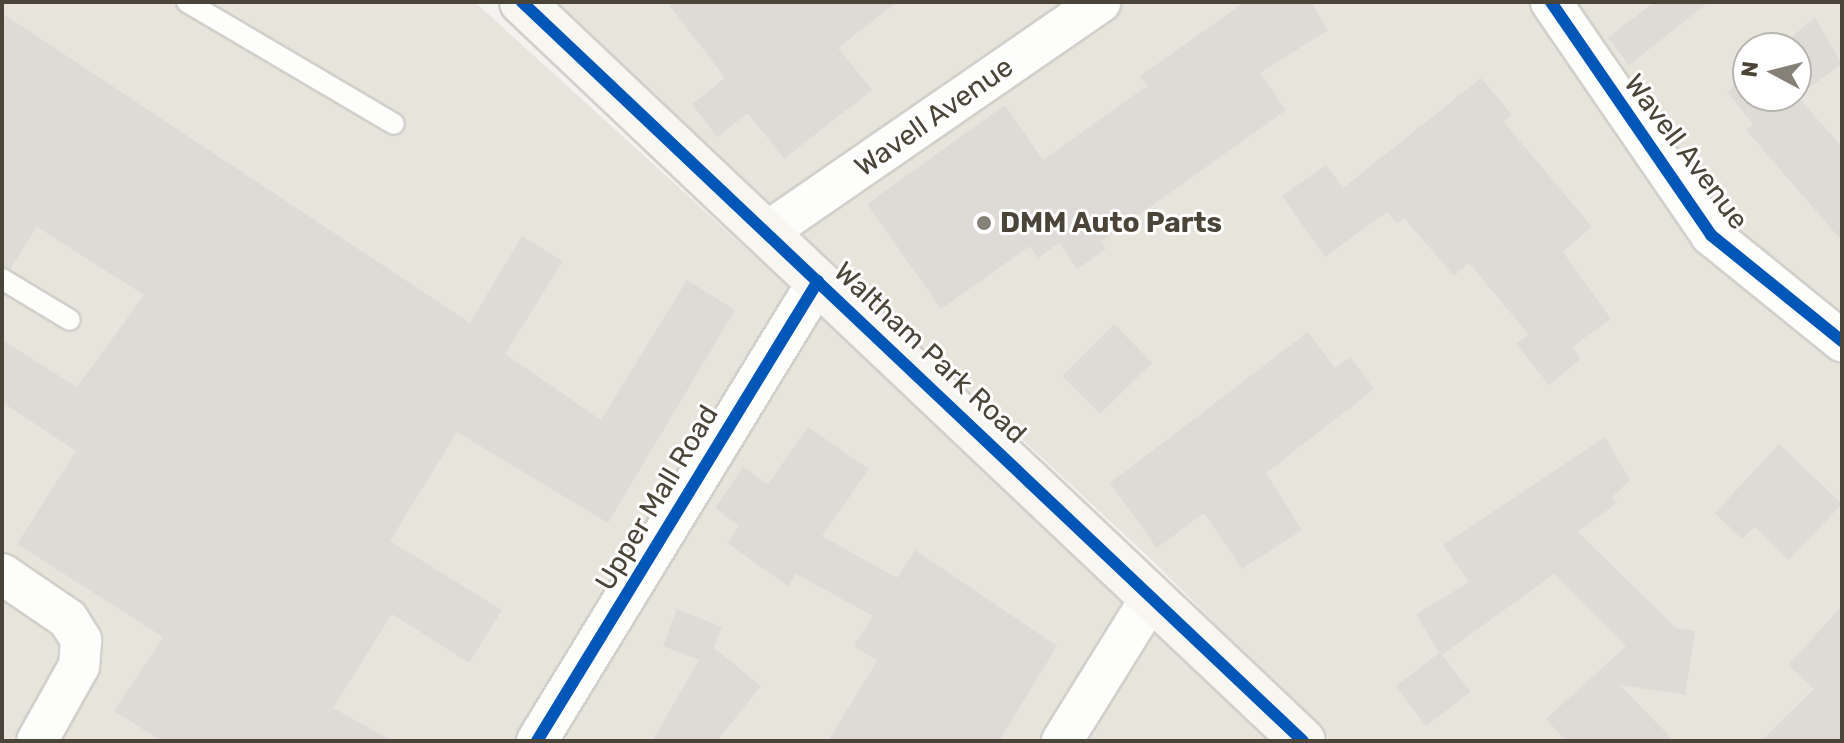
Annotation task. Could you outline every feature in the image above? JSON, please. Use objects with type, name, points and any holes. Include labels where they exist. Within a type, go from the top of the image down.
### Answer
[{"type":"main road","name":"Waltham Park Road","points":[[522,2],[1303,741]]},
{"type":"street","name":"Wavell Avenue","points":[[767,232],[1100,2]]},
{"type":"street","name":"Wavell Avenue","points":[[1551,2],[1711,235],[1842,341]]},
{"type":"street","name":"Upper Mall Road","points":[[537,741],[818,281]]},
{"type":"street","points":[[2,574],[68,619],[81,640],[79,666],[37,741]]},
{"type":"street","points":[[1062,741],[1152,596]]},
{"type":"lane","points":[[187,2],[394,124]]},
{"type":"lane","points":[[2,279],[70,320]]},
{"type":"shaded area","points":[[2,2],[475,2],[1288,741],[2,741]]},
{"type":"shaded area","points":[[553,2],[1842,2],[1842,741],[1331,741],[1159,567]]},
{"type":"building","points":[[667,2],[897,2],[838,48],[872,90],[784,159],[748,113],[717,137],[692,104],[725,78]]},
{"type":"building","points":[[1245,2],[1311,2],[1328,30],[1260,73],[1286,110],[1101,242],[1106,249],[1077,269],[1059,243],[1038,258],[1030,246],[941,309],[867,204],[1005,105],[1043,160],[1147,86],[1140,76]]},
{"type":"building","points":[[1654,2],[1709,2],[1629,65],[1608,38]]},
{"type":"building","points":[[2,13],[470,323],[522,236],[563,261],[505,354],[601,420],[687,280],[735,310],[608,523],[457,432],[390,541],[502,610],[469,663],[392,614],[333,708],[393,741],[161,741],[114,711],[163,637],[17,544],[76,451],[2,402],[2,340],[77,387],[144,295],[37,227],[10,269],[2,266]]},
{"type":"building","points":[[1815,17],[1842,64],[1812,85],[1812,32],[1798,32]]},
{"type":"building","points":[[1481,78],[1512,115],[1504,122],[1592,227],[1563,252],[1611,319],[1572,347],[1581,359],[1549,385],[1516,344],[1528,334],[1469,263],[1454,276],[1404,218],[1397,224],[1387,212],[1325,257],[1282,196],[1326,165],[1343,188]]},
{"type":"building","points":[[1743,112],[1811,112],[1842,147],[1842,241],[1746,130],[1753,124]]},
{"type":"building","points":[[1114,324],[1152,363],[1100,414],[1062,376]]},
{"type":"building","points":[[1308,332],[1335,368],[1350,357],[1374,389],[1266,473],[1302,530],[1242,569],[1204,513],[1157,548],[1110,483]]},
{"type":"building","points":[[808,427],[869,469],[822,536],[897,578],[915,550],[1057,646],[999,741],[828,741],[877,661],[854,646],[873,616],[796,574],[788,586],[727,543],[739,526],[715,508],[743,467],[768,484]]},
{"type":"building","points":[[1605,437],[1630,480],[1612,497],[1617,503],[1578,532],[1676,628],[1695,631],[1685,695],[1620,685],[1674,741],[1566,741],[1546,719],[1626,646],[1554,574],[1442,655],[1471,692],[1426,726],[1396,686],[1439,653],[1416,614],[1469,582],[1443,545]]},
{"type":"building","points":[[1779,444],[1842,504],[1789,560],[1755,527],[1742,539],[1715,513]]},
{"type":"building","points":[[1842,606],[1842,741],[1761,741],[1814,689],[1788,665]]},
{"type":"building","points":[[677,609],[722,627],[714,648],[761,686],[717,741],[652,741],[699,660],[663,646]]},
{"type":"cycle path","points":[[522,2],[1303,741]]},
{"type":"cycle path","points":[[1551,2],[1711,235],[1842,341]]},
{"type":"cycle path","points":[[537,741],[818,281]]},
{"type":"place","name":"DMM Auto Parts","points":[[984,223]]}]
